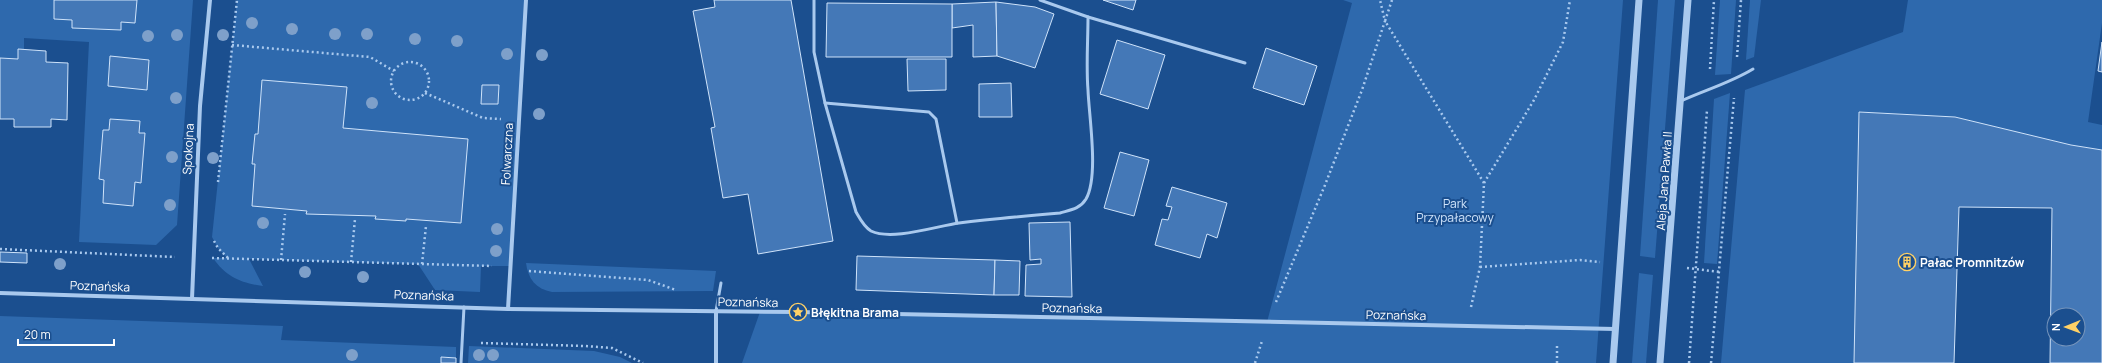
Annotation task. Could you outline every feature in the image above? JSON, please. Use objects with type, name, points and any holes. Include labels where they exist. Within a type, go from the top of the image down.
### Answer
[{"type":"street","name":"Spokojna","points":[[192,299],[200,106],[210,0]]},
{"type":"street","name":"Folwarczna","points":[[508,309],[526,0]]},
{"type":"street","points":[[1613,363],[1640,0]]},
{"type":"street","name":"Aleja Jana Pawła II","points":[[1660,363],[1688,0]]},
{"type":"street","name":"Poznańska","points":[[0,293],[464,306],[508,309],[716,311],[1615,329]]},
{"type":"street","points":[[716,311],[716,363]]},
{"type":"lane","points":[[814,0],[814,52],[825,103],[856,212],[863,224],[871,231],[880,233],[905,233],[957,224],[1060,213],[1076,209],[1086,199],[1090,183],[1092,162],[1087,89],[1088,17]]},
{"type":"lane","points":[[1040,0],[1088,17],[1245,62]]},
{"type":"lane","points":[[1681,101],[1709,88],[1736,80],[1753,69]]},
{"type":"lane","points":[[825,103],[929,112],[936,119],[957,224]]},
{"type":"lane","points":[[716,311],[721,283]]},
{"type":"lane","points":[[461,363],[464,306]]},
{"type":"path","points":[[218,183],[238,0]]},
{"type":"path","points":[[1380,0],[1385,21],[1484,183]]},
{"type":"path","points":[[1267,322],[1325,185],[1362,90],[1392,0]]},
{"type":"path","points":[[1466,327],[1480,266],[1484,183],[1534,100],[1563,42],[1570,0]]},
{"type":"path","points":[[1689,363],[1714,0]]},
{"type":"path","points":[[1711,363],[1736,80],[1741,0]]},
{"type":"path","points":[[232,45],[370,57],[394,71]]},
{"type":"path","points":[[415,63],[420,66],[428,76],[428,87],[425,93],[420,97],[408,100],[397,95],[391,83],[394,71],[403,64],[415,63]]},
{"type":"path","points":[[425,93],[483,118],[519,120]]},
{"type":"path","points":[[281,260],[285,214]]},
{"type":"path","points":[[351,262],[355,219]]},
{"type":"path","points":[[422,264],[426,226]]},
{"type":"path","points":[[212,237],[218,248],[228,258]]},
{"type":"path","points":[[0,249],[281,260],[511,266],[532,272],[648,280],[675,290],[682,290]]},
{"type":"path","points":[[462,342],[612,348],[642,363]]},
{"type":"green space","points":[[0,0],[193,0],[177,225],[156,245],[79,242],[89,42],[24,38],[24,50],[18,50],[18,59],[0,58]]},
{"type":"green space","points":[[237,0],[526,0],[511,266],[481,266],[480,292],[435,290],[418,264],[249,259],[263,286],[241,281],[223,270],[213,258],[227,258],[218,248],[212,237]]},
{"type":"green space","name":"Park Przypałacowy","points":[[1343,0],[1623,0],[1596,363],[742,363],[760,312],[1267,322],[1352,3]]},
{"type":"green space","points":[[1658,0],[1675,0],[1655,258],[1640,256]]},
{"type":"green space","points":[[1720,0],[1736,0],[1731,74],[1715,75]]},
{"type":"green space","points":[[1750,0],[1761,0],[1754,57],[1746,60]]},
{"type":"green space","points":[[1908,0],[2102,0],[2102,23],[2088,122],[2102,125],[2102,150],[2071,145],[1955,117],[1859,112],[1854,363],[1721,363],[1745,90],[1903,32]]},
{"type":"green space","points":[[1730,93],[1717,264],[1704,263],[1714,99]]},
{"type":"green space","points":[[526,263],[716,271],[713,291],[552,292],[546,291],[537,286],[529,274]]},
{"type":"green space","points":[[1639,273],[1653,275],[1646,363],[1632,363]]},
{"type":"green space","points":[[0,316],[283,326],[281,340],[456,347],[456,363],[0,363]]},
{"type":"green space","points":[[469,346],[594,351],[620,357],[632,363],[468,363]]},
{"type":"building","points":[[54,0],[137,0],[135,23],[121,22],[121,30],[72,28],[72,20],[54,19]]},
{"type":"building","points":[[714,0],[791,0],[833,241],[758,254],[748,194],[723,198],[711,128],[715,127],[693,11],[715,7]]},
{"type":"building","points":[[1103,0],[1136,0],[1133,10]]},
{"type":"building","points":[[996,2],[997,56],[973,57],[973,25],[952,28],[952,4]]},
{"type":"building","points":[[996,2],[1035,7],[1054,14],[1035,68],[997,56]]},
{"type":"building","points":[[827,3],[952,4],[952,57],[826,57]]},
{"type":"building","points":[[1117,40],[1165,55],[1148,109],[1100,94]]},
{"type":"building","points":[[2102,42],[2102,72],[2098,71]]},
{"type":"building","points":[[1266,48],[1317,66],[1304,105],[1253,88]]},
{"type":"building","points":[[18,49],[46,51],[46,62],[68,63],[67,120],[51,119],[51,127],[14,127],[14,119],[0,119],[0,58],[18,59]]},
{"type":"building","points":[[110,56],[149,60],[147,90],[108,86]]},
{"type":"building","points":[[907,59],[946,59],[946,90],[908,91]]},
{"type":"building","points":[[262,80],[347,87],[343,128],[468,139],[461,223],[406,219],[406,221],[375,219],[376,216],[306,214],[307,211],[252,206],[255,164],[252,164],[255,134],[258,134]]},
{"type":"building","points":[[1011,83],[1012,117],[979,117],[979,84]]},
{"type":"building","points":[[482,85],[499,85],[498,104],[481,104]]},
{"type":"building","name":"Pałac Promnitzów","points":[[1859,112],[1955,117],[2071,145],[2102,150],[2102,363],[2050,363],[2050,347],[2086,347],[2086,307],[2051,307],[2052,208],[1959,207],[1954,363],[1854,363]]},
{"type":"building","points":[[110,119],[140,121],[139,133],[145,133],[141,183],[135,182],[133,206],[103,203],[104,180],[99,179],[103,130],[109,130]]},
{"type":"building","points":[[1120,152],[1149,160],[1134,216],[1104,208]]},
{"type":"building","points":[[1172,187],[1227,203],[1217,238],[1207,234],[1200,258],[1155,245],[1162,219],[1168,220],[1172,207],[1166,206]]},
{"type":"building","points":[[1070,222],[1072,297],[1025,296],[1026,265],[1041,264],[1041,259],[1030,260],[1029,223]]},
{"type":"building","points":[[0,252],[27,253],[27,263],[0,262]]},
{"type":"building","points":[[857,256],[995,260],[994,295],[856,290]]},
{"type":"building","points":[[995,260],[1020,261],[1019,295],[994,295]]},
{"type":"building","points":[[441,357],[456,358],[456,363],[441,363]]},
{"type":"place","name":"Pałac Promnitzów","points":[[1907,262]]},
{"type":"place","name":"Błękitna Brama","points":[[798,312]]}]
